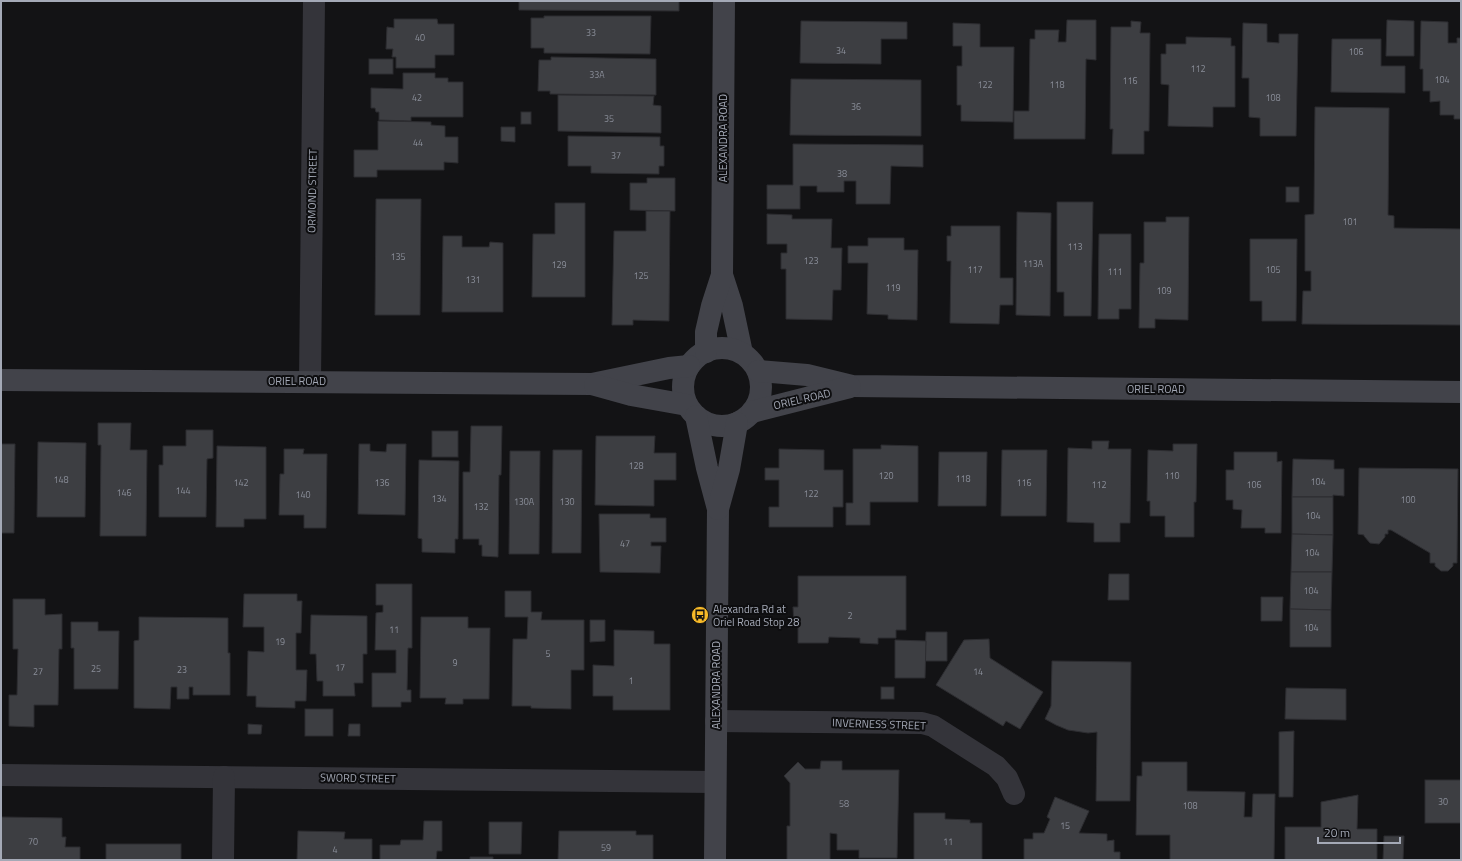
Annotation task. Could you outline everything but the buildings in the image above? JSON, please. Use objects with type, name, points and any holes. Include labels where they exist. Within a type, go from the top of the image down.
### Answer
[{"type":"street","name":"ORMOND STREET","points":[[310,381],[314,1]]},
{"type":"street","name":"ALEXANDRA ROAD","points":[[706,352],[706,332],[712,306],[722,275],[724,1]]},
{"type":"street","name":"ALEXANDRA ROAD","points":[[722,275],[732,306],[742,354]]},
{"type":"street","points":[[718,348],[731,349],[742,354],[751,361],[758,371],[761,392],[758,402],[745,417],[727,426],[716,426],[705,422],[691,411],[683,392],[684,379],[689,366],[696,358],[706,352],[718,348]]},
{"type":"street","name":"ORIEL ROAD","points":[[1,380],[592,384],[669,368],[689,366]]},
{"type":"street","name":"ORIEL ROAD","points":[[758,371],[808,375],[852,386],[1461,392]]},
{"type":"street","name":"ORIEL ROAD","points":[[592,384],[691,411]]},
{"type":"street","name":"ORIEL ROAD","points":[[745,417],[852,386]]},
{"type":"street","name":"ALEXANDRA ROAD","points":[[691,411],[718,509]]},
{"type":"street","name":"ALEXANDRA ROAD","points":[[715,860],[718,509],[745,417]]},
{"type":"street","name":"INVERNESS STREET","points":[[716,721],[922,723],[933,726],[996,766],[1007,778],[1014,794]]},
{"type":"street","name":"SWORD STREET","points":[[1,775],[715,782]]},
{"type":"street","points":[[223,860],[224,777]]},
{"type":"place","name":"Alexandra Rd at Oriel Road Stop 28","points":[[700,615]]}]
